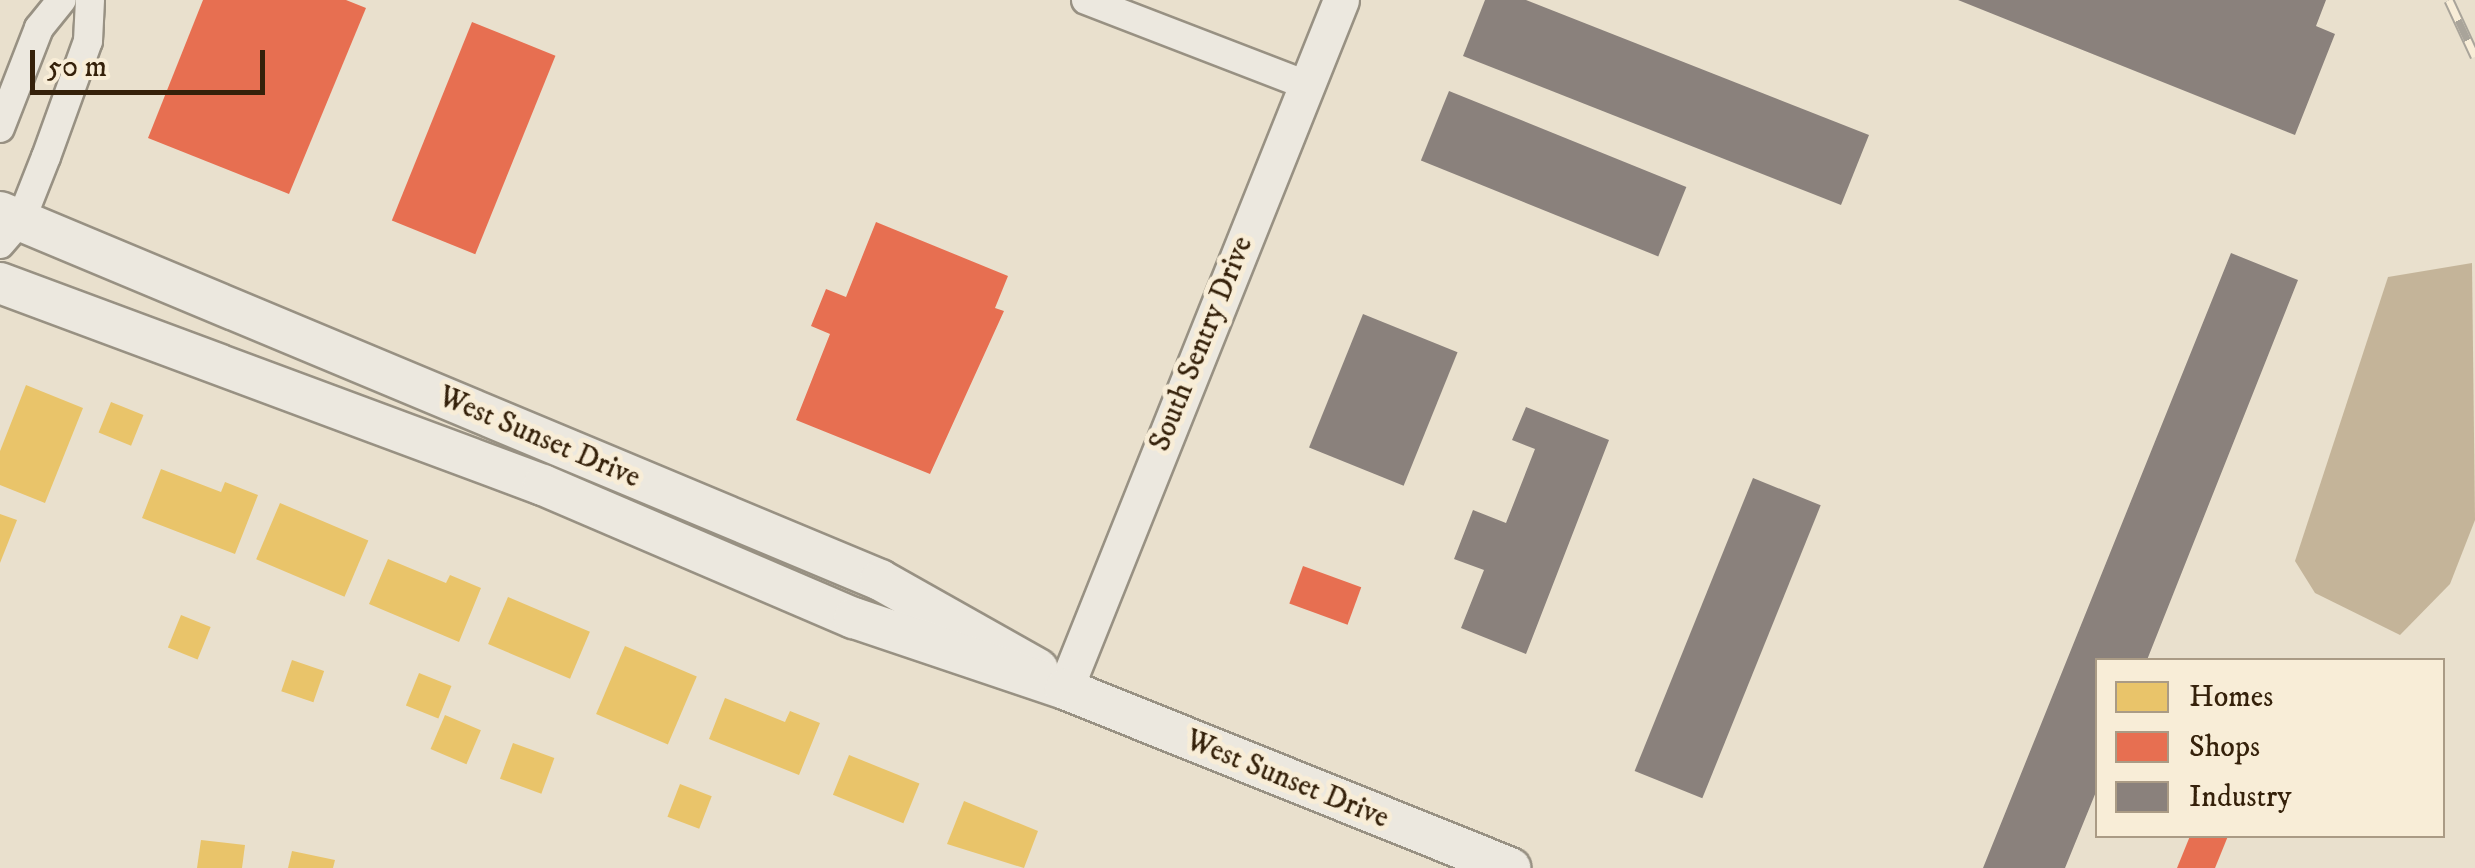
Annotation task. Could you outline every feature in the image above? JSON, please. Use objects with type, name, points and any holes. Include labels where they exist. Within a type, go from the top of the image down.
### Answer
[{"type":"main road","name":"West Sunset Drive","points":[[7,225],[880,580],[1006,646],[1065,689]]},
{"type":"main road","name":"West Sunset Drive","points":[[0,283],[543,485],[854,618],[1065,689],[1510,868]]},
{"type":"street","points":[[0,128],[39,28],[62,0]]},
{"type":"street","points":[[7,225],[88,40],[90,0]]},
{"type":"street","points":[[1086,0],[1306,85]]},
{"type":"street","name":"South Sentry Drive","points":[[1065,689],[1340,0]]},
{"type":"shaded area","points":[[2472,263],[2475,520],[2450,584],[2400,635],[2315,593],[2295,561],[2388,277]]},
{"type":"building: Homes","points":[[26,385],[83,408],[45,503],[0,485],[0,451]]},
{"type":"building: Homes","points":[[111,402],[143,415],[131,446],[99,433]]},
{"type":"building: Homes","points":[[161,469],[221,492],[225,482],[258,495],[235,554],[142,518]]},
{"type":"building: Homes","points":[[280,503],[368,541],[345,597],[256,559]]},
{"type":"building: Homes","points":[[0,514],[17,520],[0,563]]},
{"type":"building: Homes","points":[[388,559],[446,583],[450,575],[481,588],[459,642],[369,604]]},
{"type":"building: Homes","points":[[508,597],[590,632],[570,679],[488,644]]},
{"type":"building: Homes","points":[[181,615],[211,627],[198,659],[168,647]]},
{"type":"building: Homes","points":[[625,646],[697,676],[668,745],[596,714]]},
{"type":"building: Homes","points":[[292,660],[324,671],[313,702],[281,691]]},
{"type":"building: Homes","points":[[419,673],[451,686],[438,719],[406,705]]},
{"type":"building: Homes","points":[[725,698],[785,722],[790,711],[820,723],[799,775],[709,739]]},
{"type":"building: Homes","points":[[445,715],[481,730],[466,764],[431,749]]},
{"type":"building: Homes","points":[[513,743],[554,758],[541,794],[500,779]]},
{"type":"building: Homes","points":[[849,755],[919,783],[903,823],[833,795]]},
{"type":"building: Homes","points":[[680,784],[712,796],[699,829],[667,817]]},
{"type":"building: Homes","points":[[964,801],[1038,831],[1024,868],[947,844]]},
{"type":"building: Homes","points":[[201,840],[245,845],[242,868],[197,868]]},
{"type":"building: Homes","points":[[292,851],[335,860],[333,868],[288,868]]},
{"type":"building: Shops","points":[[203,0],[346,0],[366,8],[289,194],[148,138]]},
{"type":"building: Shops","points":[[472,22],[555,56],[475,254],[392,220]]},
{"type":"building: Shops","points":[[876,222],[1008,276],[995,308],[1004,311],[930,474],[796,420],[830,334],[811,326],[826,289],[846,297]]},
{"type":"building: Shops","points":[[1303,566],[1361,587],[1348,625],[1289,604]]},
{"type":"building: Shops","points":[[2189,838],[2227,838],[2215,868],[2177,868]]},
{"type":"building: Industry","points":[[1485,0],[1526,0],[1869,135],[1841,205],[1463,56]]},
{"type":"building: Industry","points":[[1958,0],[2326,0],[2316,26],[2335,34],[2295,135]]},
{"type":"building: Industry","points":[[1449,91],[1686,187],[1658,256],[1421,161]]},
{"type":"building: Industry","points":[[2231,253],[2298,280],[2148,658],[2095,658],[2095,794],[2065,868],[1983,868]]},
{"type":"building: Industry","points":[[1363,314],[1458,352],[1404,486],[1309,448]]},
{"type":"building: Industry","points":[[1526,407],[1609,440],[1526,654],[1461,628],[1484,570],[1454,559],[1473,510],[1506,523],[1535,449],[1512,440]]},
{"type":"building: Industry","points":[[1753,478],[1821,505],[1702,798],[1635,771]]},
{"type":"railway","points":[[2449,0],[2475,56]]}]
